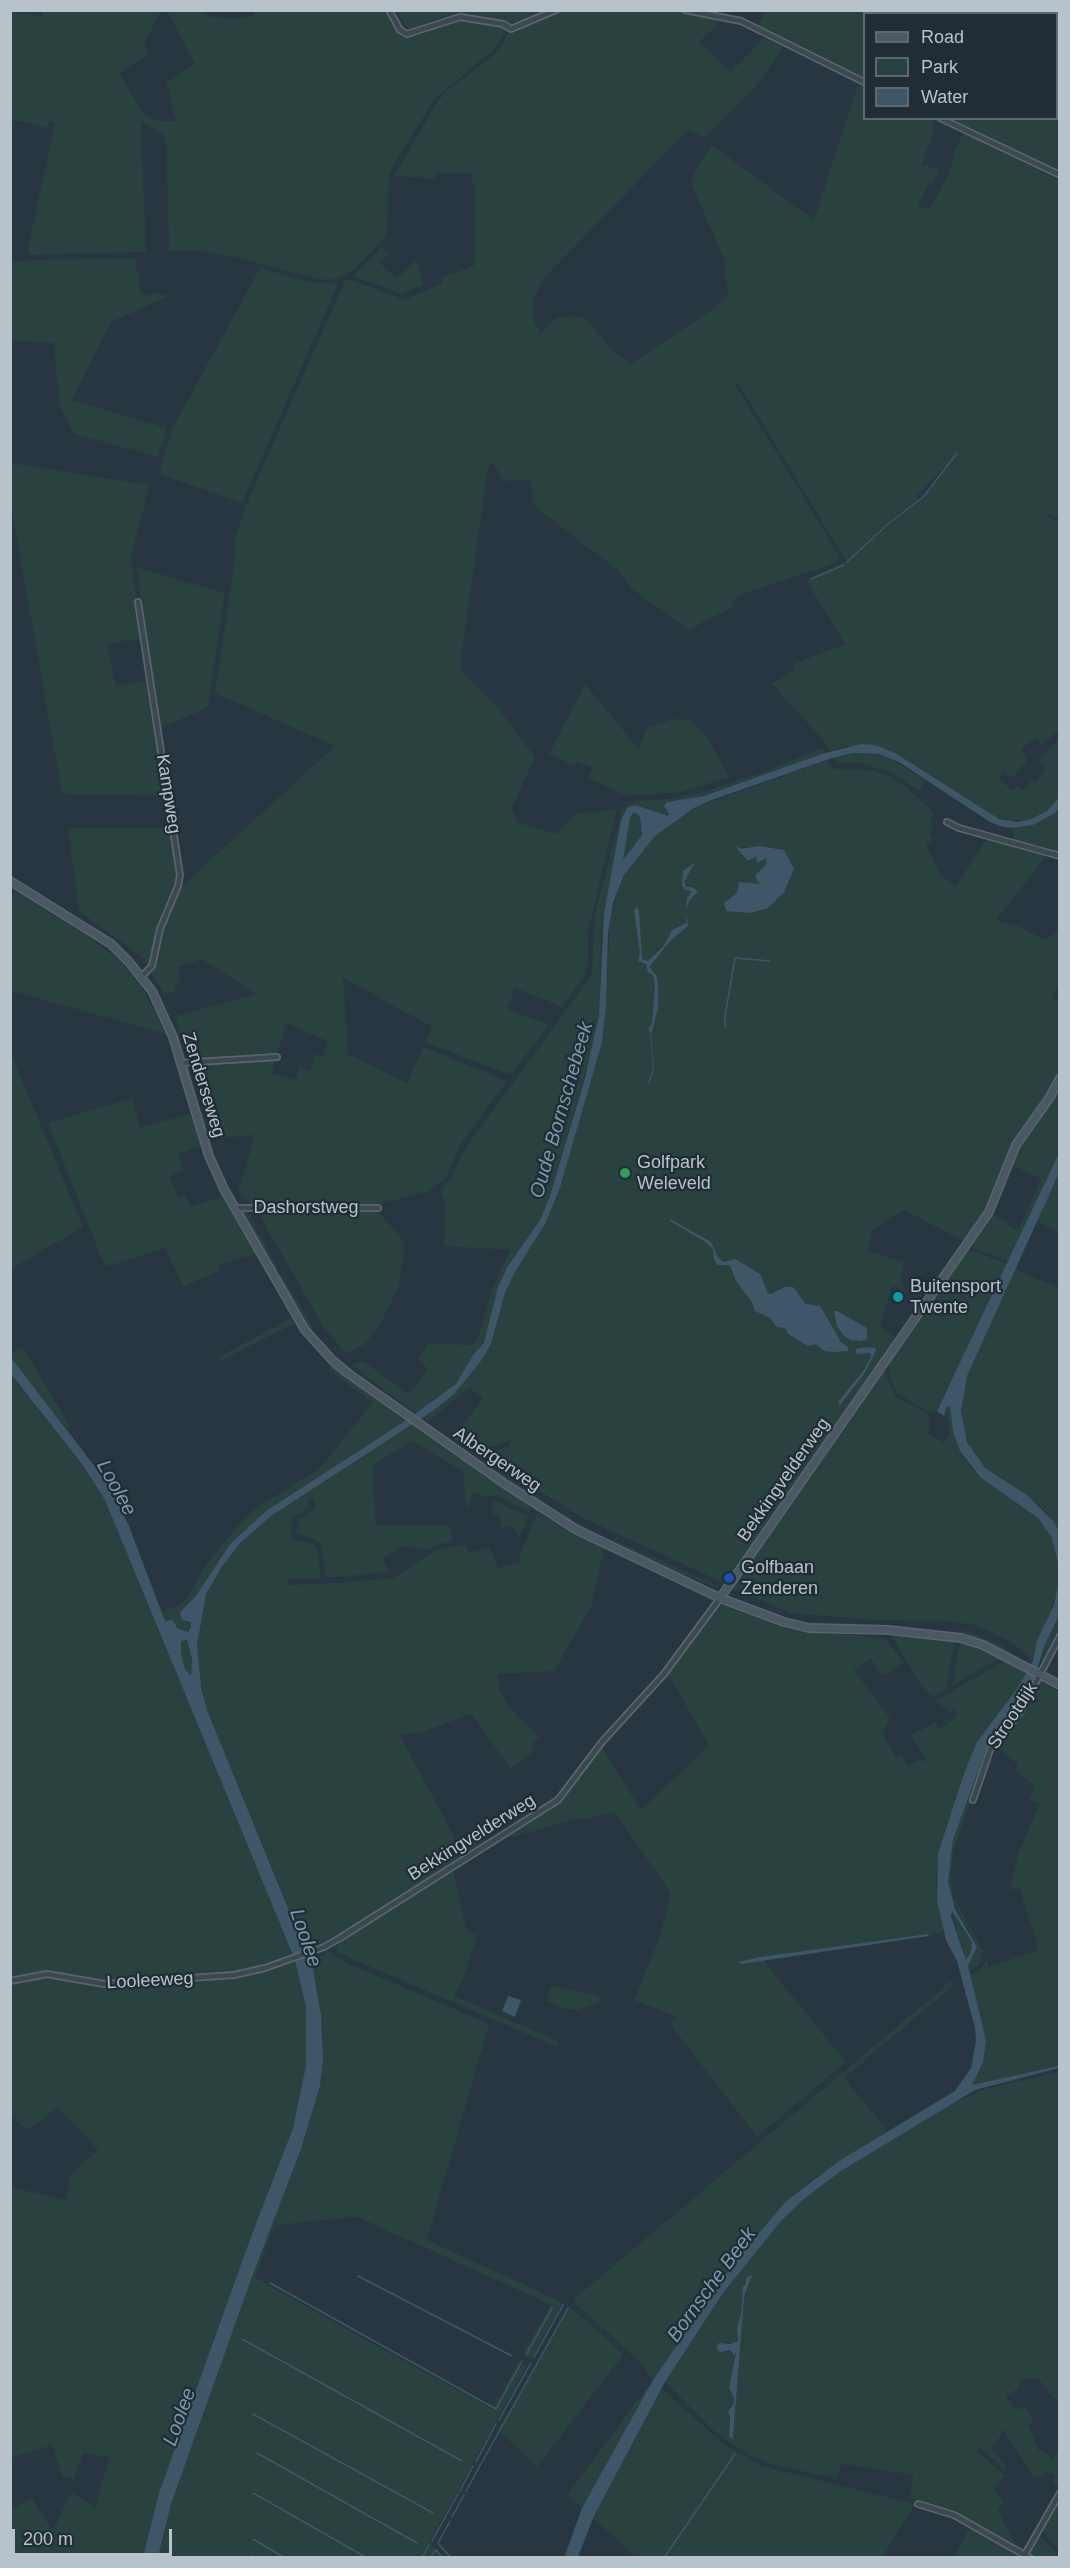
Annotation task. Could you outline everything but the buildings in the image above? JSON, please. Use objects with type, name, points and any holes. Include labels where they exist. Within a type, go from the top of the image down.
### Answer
[{"type":"main road","name":"Zenderseweg","points":[[10,881],[111,944],[141,977],[163,1011],[209,1156],[235,1208],[305,1330],[317,1344]]},
{"type":"main road","name":"Bekkingvelderweg","points":[[722,1596],[989,1212],[1016,1145],[1050,1097],[1059,1078]]},
{"type":"main road","name":"Albergerweg","points":[[317,1344],[349,1374],[505,1484],[577,1530],[676,1576],[763,1615],[809,1628],[888,1630],[961,1638],[983,1645],[1059,1685]]},
{"type":"street","points":[[389,10],[400,30],[407,34],[460,17],[503,24],[511,29],[556,10]]},
{"type":"street","points":[[685,10],[741,21],[863,82]]},
{"type":"street","points":[[944,120],[1059,175]]},
{"type":"street","name":"Kampweg","points":[[138,602],[180,875],[178,886],[160,929],[152,966],[141,977]]},
{"type":"street","points":[[947,822],[959,828],[1059,856]]},
{"type":"street","points":[[181,1063],[277,1057]]},
{"type":"street","name":"Dashorstweg","points":[[235,1208],[378,1208]]},
{"type":"street","name":"Bekkingvelderweg","points":[[290,1959],[324,1947],[354,1930],[558,1800],[602,1742],[664,1674],[722,1596]]},
{"type":"street","name":"Strootdijk","points":[[973,1800],[990,1750],[1022,1711],[1059,1635]]},
{"type":"street","name":"Looleeweg","points":[[10,1981],[46,1974],[104,1984],[163,1982],[250,1973],[290,1959]]},
{"type":"street","points":[[1023,2556],[1059,2493]]},
{"type":"street","points":[[918,2504],[954,2515],[1030,2558]]},
{"type":"green space","points":[[41,11],[161,11],[145,42],[147,56],[119,73],[144,115],[160,121],[177,121],[171,106],[170,92],[165,83],[195,64],[167,11],[201,11],[211,17],[237,19],[254,15],[254,11],[386,11],[399,31],[410,35],[460,19],[500,25],[505,27],[506,32],[494,49],[434,100],[394,164],[389,176],[387,230],[383,240],[353,270],[339,278],[328,280],[230,256],[202,251],[169,251],[166,137],[141,121],[146,252],[30,255],[29,243],[55,123],[49,122],[48,128],[11,121],[10,12],[42,16]]},
{"type":"green space","points":[[395,11],[551,11],[512,26],[462,14],[446,16],[409,29]]},
{"type":"green space","points":[[560,11],[678,11],[714,16],[719,23],[699,42],[731,72],[764,38],[783,47],[755,88],[705,138],[689,129],[544,278],[533,300],[534,321],[541,334],[555,318],[574,316],[582,318],[589,322],[610,348],[631,364],[717,306],[728,295],[724,259],[691,183],[695,170],[712,145],[814,220],[858,84],[863,86],[863,120],[935,120],[922,164],[940,170],[933,183],[929,182],[918,206],[929,210],[949,173],[955,150],[964,132],[1059,180],[1059,519],[1048,514],[1047,516],[1059,522],[1059,730],[1042,745],[1036,738],[1021,749],[1026,756],[1026,762],[1013,778],[1004,772],[999,779],[1013,791],[1018,786],[1023,791],[1032,780],[1036,783],[1046,767],[1039,760],[1059,739],[1059,797],[1047,811],[1031,819],[1012,821],[994,817],[889,750],[847,746],[830,751],[822,739],[772,684],[794,670],[793,666],[796,663],[845,644],[806,580],[846,561],[738,383],[736,386],[840,557],[835,563],[738,596],[733,600],[732,608],[706,620],[690,631],[632,589],[619,571],[535,507],[532,500],[531,480],[504,481],[493,463],[488,467],[460,665],[462,671],[495,704],[535,757],[512,807],[518,823],[556,834],[577,814],[617,809],[588,932],[588,965],[585,975],[562,1007],[515,988],[507,1009],[549,1025],[511,1075],[425,1042],[432,1027],[343,978],[348,1054],[407,1083],[423,1047],[507,1081],[460,1145],[446,1178],[427,1192],[371,1206],[252,1205],[238,1191],[255,1135],[214,1139],[192,1064],[276,1059],[272,1074],[296,1079],[299,1067],[310,1071],[315,1054],[323,1056],[327,1041],[286,1023],[277,1054],[190,1060],[175,1016],[256,994],[202,959],[177,967],[181,982],[175,985],[176,991],[164,994],[151,974],[156,963],[161,932],[181,887],[335,746],[215,693],[233,571],[235,537],[249,498],[345,281],[348,279],[405,300],[442,283],[442,277],[474,266],[475,189],[470,173],[437,173],[435,179],[394,176],[438,101],[448,90],[500,48],[509,32]],"holes":[[[950,462],[928,492],[860,549],[900,512],[917,500],[916,496]]]},
{"type":"green space","points":[[765,11],[1059,11],[1059,173],[950,120],[1058,120],[1058,12],[863,12],[863,78],[758,25]]},
{"type":"green space","points":[[381,247],[389,253],[380,263],[397,279],[413,262],[417,262],[423,284],[402,294],[356,277],[354,275]]},
{"type":"green space","points":[[135,258],[141,293],[148,295],[155,292],[169,296],[111,322],[72,400],[167,428],[158,457],[74,434],[59,404],[54,343],[11,341],[11,263],[29,260]]},
{"type":"green space","points":[[260,268],[304,281],[338,284],[242,503],[159,474],[172,429]]},
{"type":"green space","points":[[10,463],[150,485],[131,555],[141,638],[107,644],[116,686],[148,680],[166,796],[62,794],[11,505]]},
{"type":"green space","points":[[136,567],[225,593],[208,705],[203,710],[161,727]]},
{"type":"green space","points":[[585,684],[638,748],[648,727],[673,719],[690,720],[710,741],[729,777],[681,792],[627,796],[588,778],[593,768],[577,761],[574,766],[549,754]]},
{"type":"green space","points":[[822,748],[825,753],[736,786],[704,796],[667,802],[664,809],[669,814],[668,816],[635,805],[627,808],[624,813],[604,913],[596,1036],[550,1196],[540,1220],[508,1266],[484,1343],[473,1355],[456,1384],[417,1413],[411,1410],[351,1365],[363,1361],[409,1394],[428,1369],[418,1360],[428,1343],[470,1345],[477,1340],[493,1287],[510,1250],[444,1246],[446,1205],[440,1191],[452,1178],[460,1158],[474,1136],[592,975],[594,918],[622,810],[628,804],[637,801],[672,799],[706,791],[763,772]]},
{"type":"green space","points":[[853,753],[887,756],[925,780],[919,791],[890,772],[861,763],[839,763],[832,758]]},
{"type":"green space","points":[[828,760],[830,766],[835,769],[872,770],[888,775],[909,789],[934,813],[931,820],[933,830],[930,832],[933,840],[926,844],[940,875],[956,886],[988,837],[1048,854],[996,920],[1013,924],[1046,940],[1059,929],[1059,983],[1052,997],[1059,1002],[1060,1071],[1043,1103],[1015,1143],[988,1208],[965,1242],[904,1210],[872,1230],[868,1251],[904,1262],[902,1278],[904,1289],[892,1286],[880,1327],[897,1338],[724,1583],[579,1516],[486,1457],[509,1445],[511,1440],[478,1452],[453,1438],[483,1398],[469,1388],[428,1421],[423,1417],[454,1394],[481,1361],[491,1344],[505,1293],[536,1239],[560,1188],[602,1042],[610,917],[624,875],[655,836],[694,808]]},
{"type":"green space","points":[[1059,808],[1059,852],[1013,839],[1014,828],[1048,817]]},
{"type":"green space","points":[[631,814],[638,814],[642,835],[622,861]]},
{"type":"green space","points":[[68,828],[171,828],[178,874],[155,931],[152,961],[149,967],[141,956],[79,911]]},
{"type":"green space","points":[[15,891],[86,935],[118,959],[140,984],[166,1034],[11,991],[10,897]]},
{"type":"green space","points":[[10,1051],[83,1227],[11,1269],[10,1269]]},
{"type":"green space","points":[[1059,1084],[1059,1153],[1009,1261],[975,1249],[970,1244],[997,1201],[999,1201],[992,1215],[1006,1221],[1013,1229],[1018,1229],[1020,1226],[1041,1179],[1011,1165],[1021,1143]]},
{"type":"green space","points":[[132,1098],[140,1128],[192,1113],[201,1146],[178,1154],[184,1171],[170,1176],[178,1197],[185,1195],[191,1207],[222,1196],[256,1254],[217,1266],[219,1271],[183,1287],[165,1248],[105,1267],[48,1123]]},
{"type":"green space","points":[[1059,1173],[1059,1233],[1037,1221]]},
{"type":"green space","points":[[257,1211],[375,1212],[380,1214],[399,1235],[405,1243],[399,1286],[381,1323],[365,1344],[346,1354],[339,1346],[323,1326]]},
{"type":"green space","points":[[240,1212],[247,1212],[279,1270],[274,1272]]},
{"type":"green space","points":[[965,1251],[972,1251],[1008,1264],[938,1412],[934,1411],[932,1414],[898,1394],[891,1380],[888,1362]]},
{"type":"green space","points":[[1015,1269],[1059,1288],[1059,1531],[1042,1507],[985,1468],[971,1450],[962,1422],[962,1394],[967,1376]]},
{"type":"green space","points":[[282,1275],[312,1326],[313,1338],[277,1277]]},
{"type":"green space","points":[[291,1318],[294,1324],[220,1361],[218,1357]]},
{"type":"green space","points":[[22,1346],[70,1426],[67,1430],[11,1356],[10,1353]]},
{"type":"green space","points":[[326,1365],[338,1370],[408,1419],[266,1511],[230,1544],[196,1596],[180,1612],[182,1620],[191,1622],[188,1632],[177,1628],[169,1620],[165,1621],[162,1612],[182,1604],[205,1566],[234,1530],[255,1509],[320,1468],[373,1402],[339,1378]]},
{"type":"green space","points":[[885,1367],[896,1397],[928,1414],[930,1418],[927,1424],[931,1426],[927,1433],[944,1443],[950,1434],[948,1418],[944,1416],[946,1408],[950,1406],[960,1451],[971,1468],[980,1477],[1027,1508],[1038,1518],[1052,1538],[1059,1562],[1058,1590],[1033,1661],[1013,1643],[976,1625],[943,1621],[874,1620],[790,1613],[730,1587]]},
{"type":"green space","points":[[10,1374],[82,1464],[105,1500],[293,1955],[241,1972],[99,1981],[47,1970],[11,1979]]},
{"type":"green space","points":[[413,1423],[525,1501],[531,1509],[529,1512],[496,1495],[485,1497],[476,1493],[473,1493],[466,1508],[463,1471],[412,1441],[373,1465],[376,1525],[449,1525],[453,1541],[436,1545],[428,1550],[402,1546],[383,1558],[390,1572],[326,1578],[321,1545],[313,1538],[296,1533],[299,1520],[316,1508],[312,1497],[307,1500],[308,1508],[292,1518],[291,1539],[313,1544],[318,1552],[321,1578],[288,1578],[287,1585],[393,1578],[438,1549],[465,1545],[469,1552],[490,1547],[498,1568],[520,1562],[520,1555],[537,1513],[604,1548],[592,1605],[554,1671],[498,1674],[499,1689],[506,1702],[518,1717],[540,1737],[532,1744],[533,1752],[511,1769],[471,1714],[420,1733],[400,1735],[461,1850],[481,1835],[486,1841],[360,1923],[306,1950],[207,1710],[198,1671],[197,1645],[200,1620],[206,1594],[212,1581],[240,1543],[271,1516],[317,1484]]},
{"type":"green space","points":[[490,1470],[498,1471],[589,1529],[716,1585],[720,1589],[576,1528]]},
{"type":"green space","points":[[494,1501],[528,1516],[520,1537],[511,1525],[503,1528],[498,1514],[493,1516],[491,1509]]},
{"type":"green space","points":[[720,1603],[786,1629],[885,1638],[904,1663],[882,1676],[871,1659],[854,1670],[890,1718],[884,1731],[884,1737],[897,1758],[901,1755],[908,1767],[917,1761],[927,1759],[910,1736],[935,1722],[940,1730],[958,1714],[953,1709],[950,1712],[935,1701],[1004,1661],[1026,1673],[977,1742],[944,1833],[938,1853],[936,1880],[937,1900],[944,1932],[756,1958],[741,1964],[762,1959],[846,2062],[757,2137],[670,2024],[677,2017],[634,2000],[660,1937],[671,1893],[614,1812],[586,1819],[579,1818],[509,1838],[506,1834],[556,1805],[601,1746],[641,1810],[709,1745],[668,1674]]},
{"type":"green space","points":[[1059,1615],[1059,1629],[1040,1666],[1044,1647]]},
{"type":"green space","points":[[967,1631],[999,1644],[1027,1665],[972,1637],[952,1632]]},
{"type":"green space","points":[[892,1636],[955,1640],[946,1690],[933,1697],[930,1695],[918,1681]]},
{"type":"green space","points":[[187,1640],[192,1659],[191,1677],[185,1669],[181,1654],[181,1641]]},
{"type":"green space","points":[[960,1641],[999,1658],[952,1686]]},
{"type":"green space","points":[[1035,1677],[1021,1709],[989,1749],[954,1849],[951,1875],[953,1897],[983,1951],[980,1964],[969,1971],[968,1966],[977,1947],[951,1897],[948,1882],[953,1840],[986,1749],[1019,1706]]},
{"type":"green space","points":[[1039,1681],[1059,1692],[1059,2066],[971,2086],[986,2040],[970,1975],[979,1971],[985,1962],[987,1951],[988,1967],[1039,1950],[1020,1890],[1011,1889],[1011,1886],[1018,1853],[1040,1804],[1029,1799],[1035,1787],[1015,1769],[1018,1765],[1000,1749],[993,1749],[1027,1705]]},
{"type":"green space","points":[[453,1869],[467,1931],[477,1936],[463,1979],[454,1996],[558,2041],[557,2047],[337,1952],[338,1944]]},
{"type":"green space","points":[[951,1911],[972,1942],[971,1952],[966,1960]]},
{"type":"green space","points":[[324,1949],[342,1961],[489,2024],[427,2240],[560,2301],[561,2305],[531,2359],[524,2356],[525,2350],[551,2305],[357,2217],[275,2225],[255,2277],[339,2325],[492,2409],[519,2361],[527,2366],[429,2543],[444,2557],[158,2558],[171,2504],[252,2277],[301,2149],[320,2086],[323,2041],[321,2014],[317,1987],[308,1956],[312,1954],[315,1959],[326,1954]]},
{"type":"green space","points":[[295,1960],[306,2007],[307,2030],[306,2066],[299,2107],[159,2493],[143,2557],[11,2557],[10,2509],[32,2499],[53,2531],[69,2496],[73,2493],[95,2508],[109,2457],[83,2453],[74,2480],[62,2476],[52,2445],[11,2458],[11,2187],[66,2200],[71,2173],[98,2150],[58,2107],[28,2130],[11,2116],[11,1984],[52,1976],[106,1987],[189,1983],[251,1975]]},
{"type":"green space","points":[[951,1981],[953,1986],[844,2078],[888,2131],[813,2179],[786,2201],[733,2264],[653,2380],[643,2366],[572,2301]]},
{"type":"green space","points":[[551,1985],[599,1996],[599,2002],[578,2010],[567,2009],[546,2001]]},
{"type":"green space","points":[[1059,2072],[1059,2401],[1052,2397],[1038,2378],[1021,2380],[1019,2388],[1006,2396],[1015,2410],[1026,2407],[1034,2421],[1028,2425],[1039,2451],[1045,2451],[1052,2460],[1059,2450],[1059,2486],[1053,2484],[1055,2475],[1046,2471],[1042,2477],[1034,2477],[1002,2428],[1000,2437],[991,2448],[1006,2466],[1004,2469],[980,2448],[977,2451],[1005,2476],[993,2488],[1004,2502],[998,2510],[1017,2549],[951,2511],[910,2498],[913,2475],[842,2464],[837,2478],[777,2466],[749,2455],[717,2434],[665,2382],[723,2293],[781,2221],[804,2199],[841,2171],[948,2105],[985,2089]],"holes":[[[752,2276],[744,2297],[733,2438],[729,2426],[729,2409],[734,2403],[734,2398],[729,2388],[736,2351],[721,2352],[717,2350],[717,2346],[738,2341],[737,2328],[741,2314],[743,2286]]]},
{"type":"green space","points":[[569,2306],[624,2354],[537,2467],[498,2430]]},
{"type":"green space","points":[[653,2380],[582,2508],[567,2495]]},
{"type":"green space","points":[[662,2389],[725,2445],[762,2466],[915,2504],[882,2558],[636,2557],[593,2518]]},
{"type":"green space","points":[[1059,2500],[1059,2550],[1042,2530]]},
{"type":"green space","points":[[970,2527],[1020,2556],[1020,2558],[954,2558]]},
{"type":"green space","points":[[1039,2535],[1059,2555],[1059,2557],[1028,2555]]},
{"type":"water","points":[[861,744],[875,745],[895,753],[999,819],[1017,822],[1031,819],[1047,811],[1059,797],[1059,808],[1055,813],[1033,825],[1011,828],[1000,826],[990,822],[899,762],[879,754],[853,753],[832,758],[712,800],[694,808],[655,836],[624,875],[613,903],[608,933],[606,1007],[602,1042],[560,1188],[545,1224],[515,1272],[505,1293],[491,1344],[481,1361],[454,1394],[434,1410],[271,1516],[240,1543],[221,1568],[206,1594],[197,1645],[201,1687],[207,1710],[313,1969],[321,2014],[323,2059],[320,2086],[301,2149],[252,2277],[171,2504],[158,2557],[143,2557],[159,2493],[252,2234],[293,2128],[306,2066],[306,2007],[295,1960],[105,1500],[82,1464],[11,1374],[10,1356],[109,1485],[129,1526],[165,1621],[173,1620],[177,1628],[188,1632],[191,1622],[182,1620],[180,1612],[196,1596],[230,1544],[266,1511],[408,1419],[456,1384],[473,1355],[484,1343],[498,1287],[508,1266],[540,1220],[550,1196],[585,1078],[599,1015],[604,913],[621,821],[627,808],[635,805],[668,816],[664,806],[667,802],[704,796],[825,753]],"holes":[[[633,813],[638,814],[640,818],[642,835],[623,860],[630,818]],[[187,1640],[192,1659],[191,1676],[185,1669],[181,1654],[181,1641]]]},
{"type":"water","points":[[735,846],[741,849],[759,846],[784,850],[794,869],[784,892],[768,908],[750,913],[726,911],[724,903],[737,893],[739,882],[760,884],[755,876],[767,864],[766,858],[757,863],[756,856],[748,861]]},
{"type":"water","points":[[695,862],[684,882],[686,887],[698,891],[689,901],[687,910],[687,898],[692,891],[685,890],[682,885],[683,871]]},
{"type":"water","points":[[637,907],[639,911],[642,959],[648,961],[663,947],[672,930],[686,923],[686,914],[688,926],[671,940],[649,967],[656,975],[658,984],[658,1008],[651,1035],[654,1070],[647,1085],[653,1069],[650,1031],[648,1030],[652,1023],[655,986],[653,975],[648,972],[646,964],[638,961],[640,952],[634,910]]},
{"type":"water","points":[[1059,1153],[1059,1173],[967,1376],[961,1411],[967,1442],[985,1468],[1028,1496],[1054,1522],[1059,1531],[1059,1567],[1052,1538],[1038,1518],[980,1477],[960,1451],[953,1431],[950,1406],[946,1408],[944,1416],[937,1411]]},
{"type":"water","points":[[670,1219],[711,1242],[723,1262],[735,1259],[760,1274],[768,1293],[771,1294],[785,1287],[793,1287],[806,1304],[820,1306],[841,1342],[848,1347],[848,1351],[824,1351],[816,1344],[808,1346],[788,1334],[785,1328],[777,1327],[770,1318],[755,1311],[752,1302],[736,1281],[730,1265],[718,1265],[714,1260],[713,1249],[707,1243]]},
{"type":"water","points":[[834,1311],[867,1328],[867,1339],[851,1340],[844,1336],[837,1326]]},
{"type":"water","points":[[876,1348],[875,1353],[864,1374],[840,1405],[838,1402],[864,1370],[871,1357],[871,1353],[857,1354],[855,1349]]},
{"type":"water","points":[[1059,1581],[1059,1615],[1044,1647],[1035,1677],[1019,1706],[986,1749],[953,1840],[948,1882],[955,1909],[977,1947],[968,1966],[986,2040],[983,2062],[972,2085],[1059,2066],[1059,2068],[975,2090],[841,2171],[804,2199],[781,2221],[723,2293],[665,2382],[593,2518],[578,2557],[564,2558],[582,2508],[653,2380],[733,2264],[786,2201],[839,2161],[955,2091],[971,2068],[976,2041],[975,2028],[957,1961],[946,1940],[937,1901],[938,1853],[977,1742],[1016,1690],[1033,1661],[1037,1641],[1054,1605]],"holes":[[[952,1911],[972,1942],[971,1952],[966,1960],[951,1916]]]},
{"type":"water","points":[[928,1934],[929,1936],[741,1964],[739,1962],[760,1957]]},
{"type":"water","points":[[508,1996],[521,2000],[515,2017],[502,2011]]},
{"type":"water","points":[[752,2275],[744,2297],[733,2439],[729,2437],[728,2412],[734,2403],[729,2388],[736,2352],[734,2355],[730,2350],[721,2352],[717,2350],[717,2346],[719,2343],[729,2344],[738,2341],[737,2328],[741,2314],[743,2286],[746,2284],[746,2278]]},
{"type":"waterway","points":[[847,562],[888,524],[924,496],[957,453]]},
{"type":"waterway","points":[[811,579],[844,565]]},
{"type":"waterway","points":[[725,1026],[735,958],[770,961]]},
{"type":"waterway","points":[[358,2276],[512,2356]]},
{"type":"waterway","points":[[270,2283],[496,2409],[522,2361]]},
{"type":"waterway","points":[[560,2311],[563,2304]]},
{"type":"waterway","points":[[526,2355],[552,2308]]},
{"type":"waterway","points":[[466,2491],[568,2308]]},
{"type":"waterway","points":[[534,2357],[559,2312]]},
{"type":"waterway","points":[[242,2339],[462,2461]]},
{"type":"waterway","points":[[499,2420],[531,2363]]},
{"type":"waterway","points":[[253,2414],[433,2513]]},
{"type":"waterway","points":[[476,2462],[496,2424]]},
{"type":"waterway","points":[[257,2453],[417,2543]]},
{"type":"waterway","points":[[664,2558],[735,2454]]},
{"type":"waterway","points":[[460,2491],[473,2466]]},
{"type":"waterway","points":[[253,2493],[367,2558]]},
{"type":"waterway","points":[[432,2541],[458,2494]]},
{"type":"waterway","points":[[452,2517],[464,2495]]},
{"type":"waterway","points":[[450,2521],[438,2543],[451,2558]]},
{"type":"waterway","points":[[253,2539],[285,2558]]},
{"type":"waterway","points":[[422,2558],[429,2545]]},
{"type":"waterway","points":[[430,2558],[436,2550],[443,2558]]},
{"type":"place","name":"Golfpark Weleveld","points":[[625,1173]]},
{"type":"place","name":"Buitensport Twente","points":[[898,1297]]},
{"type":"place","name":"Golfbaan Zenderen","points":[[729,1578]]},
{"type":"water label","name":"Oude Bornschebeek","points":[[562,1110]]},
{"type":"water label","name":"Loolee","points":[[116,1488]]},
{"type":"water label","name":"Loolee","points":[[305,1938]]},
{"type":"water label","name":"Bornsche Beek","points":[[712,2285]]},
{"type":"water label","name":"Loolee","points":[[180,2417]]}]
